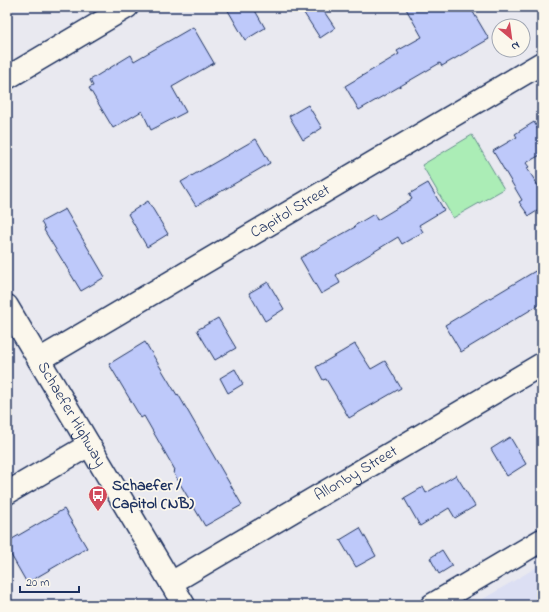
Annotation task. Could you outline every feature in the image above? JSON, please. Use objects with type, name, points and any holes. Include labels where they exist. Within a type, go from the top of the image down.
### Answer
[{"type":"street","points":[[7,78],[127,7]]},
{"type":"street","name":"Capitol Street","points":[[39,360],[542,62]]},
{"type":"street","name":"Schaefer Highway","points":[[7,306],[184,605]]},
{"type":"street","name":"Allonby Street","points":[[171,583],[542,364]]},
{"type":"street","points":[[7,493],[89,445]]},
{"type":"street","points":[[432,605],[542,540]]},
{"type":"shaded area","points":[[542,564],[542,605],[473,605]]},
{"type":"green space","points":[[472,135],[504,189],[453,218],[422,165]]},
{"type":"building","points":[[226,7],[253,7],[265,28],[245,40]]},
{"type":"building","points":[[300,7],[321,7],[335,28],[320,38]]},
{"type":"building","points":[[405,7],[470,7],[489,39],[442,66],[440,63],[359,110],[345,86],[399,54],[397,51],[422,37]]},
{"type":"building","points":[[193,27],[214,63],[172,87],[186,112],[151,130],[142,111],[113,128],[89,88],[93,86],[90,80],[131,55],[134,61]]},
{"type":"building","points":[[308,105],[322,128],[303,140],[289,116]]},
{"type":"building","points":[[534,122],[542,136],[542,154],[526,163],[529,167],[527,168],[542,192],[542,208],[529,216],[519,202],[522,200],[493,151],[517,137],[515,134]]},
{"type":"building","points":[[256,139],[270,163],[196,206],[181,182]]},
{"type":"building","points":[[428,183],[444,210],[419,225],[423,232],[402,244],[398,237],[336,275],[340,283],[321,294],[300,258],[355,227],[354,226],[374,214],[377,220],[412,199],[409,194]]},
{"type":"building","points":[[148,201],[168,234],[147,247],[128,214]]},
{"type":"building","points":[[65,209],[105,277],[81,291],[44,230],[45,229],[41,222]]},
{"type":"building","points":[[542,267],[542,303],[461,352],[445,325]]},
{"type":"building","points":[[268,282],[284,309],[265,321],[249,293]]},
{"type":"building","points":[[218,318],[236,348],[215,360],[197,330]]},
{"type":"building","points":[[145,342],[177,395],[178,394],[242,505],[205,526],[173,472],[175,470],[144,416],[141,418],[109,364]]},
{"type":"building","points":[[355,344],[371,369],[385,361],[401,388],[349,418],[326,379],[323,380],[316,367]]},
{"type":"building","points":[[235,369],[243,384],[228,393],[220,378]]},
{"type":"building","points":[[510,437],[526,464],[507,476],[491,449]]},
{"type":"building","points":[[456,475],[475,506],[455,518],[449,508],[420,526],[404,498],[423,487],[426,493]]},
{"type":"building","points":[[64,509],[87,548],[27,583],[7,548],[7,542]]},
{"type":"building","points":[[360,528],[376,556],[356,567],[340,540]]},
{"type":"building","points":[[442,550],[452,566],[439,574],[430,558]]},
{"type":"place","name":"Schaefer / Capitol (NB)","points":[[98,512]]}]
